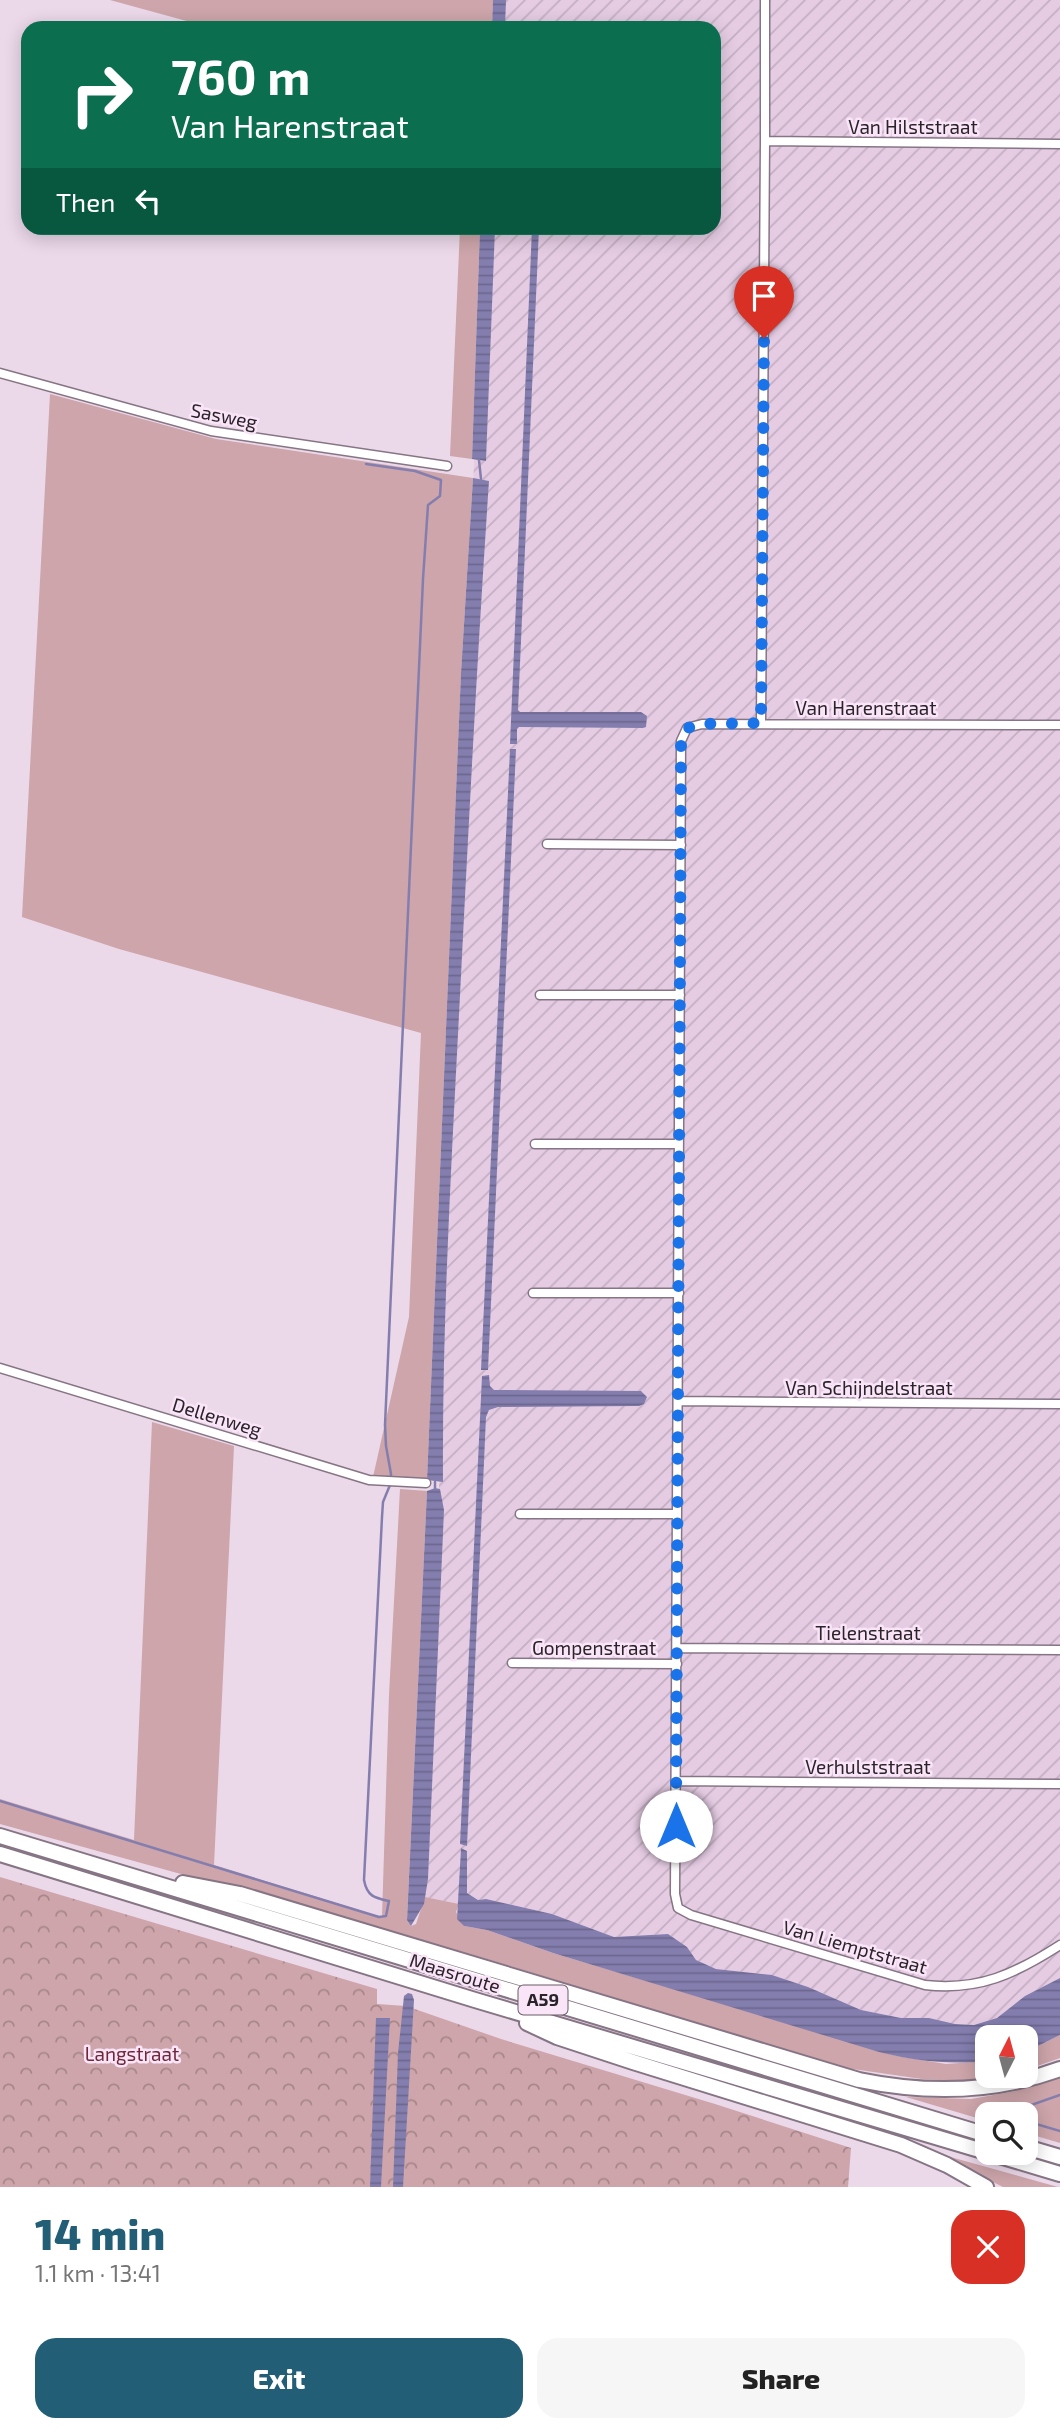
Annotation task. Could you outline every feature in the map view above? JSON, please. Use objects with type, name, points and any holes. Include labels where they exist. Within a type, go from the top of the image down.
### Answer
[{"type":"highway","name":"Maasroute","points":[[0,1836],[975,2131]]},
{"type":"highway","name":"Maasroute","points":[[0,1854],[1060,2175]]},
{"type":"highway","name":"A59","points":[[100,1866],[240,1894],[869,2082],[903,2087],[974,2088],[1021,2081],[1060,2069]]},
{"type":"highway","name":"A59","points":[[475,2000],[557,2037],[901,2145],[947,2165],[986,2187]]},
{"type":"highway","points":[[1038,2151],[1060,2157]]},
{"type":"street","points":[[761,723],[765,0]]},
{"type":"street","name":"Van Hilststraat","points":[[765,141],[1060,144]]},
{"type":"street","name":"Sasweg","points":[[0,373],[211,431],[447,466]]},
{"type":"street","name":"Van Harenstraat","points":[[681,741],[687,728],[702,724],[1060,725]]},
{"type":"street","name":"Gompenstraat","points":[[678,1908],[676,1781],[681,741]]},
{"type":"street","points":[[547,844],[681,845]]},
{"type":"street","points":[[540,995],[680,995]]},
{"type":"street","points":[[535,1144],[679,1144]]},
{"type":"street","points":[[533,1293],[678,1293]]},
{"type":"street","name":"Dellenweg","points":[[0,1368],[369,1480],[426,1483]]},
{"type":"street","name":"Van Schijndelstraat","points":[[678,1401],[1060,1405]]},
{"type":"street","points":[[520,1514],[677,1514]]},
{"type":"street","name":"Tielenstraat","points":[[677,1648],[1060,1650]]},
{"type":"street","name":"Gompenstraat","points":[[512,1663],[677,1664]]},
{"type":"street","name":"Verhulststraat","points":[[676,1781],[1060,1784]]},
{"type":"street","name":"Van Liemptstraat","points":[[678,1908],[691,1915],[903,1979],[945,1987],[964,1987],[997,1979],[1060,1945]]},
{"type":"shaded area","points":[[490,0],[1060,0],[1060,1978],[1025,1996],[997,2018],[974,2025],[929,2018],[901,2018],[861,2010],[772,1975],[716,1969],[696,1960],[686,1947],[668,1934],[614,1937],[552,1914],[486,1899],[478,1900],[467,1893],[466,1851],[460,1854],[459,1904],[425,1897],[482,235],[721,235],[721,21],[489,21]]},
{"type":"shaded area","points":[[493,0],[506,0],[505,21],[492,21]]},
{"type":"shaded area","points":[[480,235],[495,235],[486,461],[472,459]]},
{"type":"shaded area","points":[[532,235],[539,235],[518,710],[641,712],[647,716],[646,727],[643,728],[519,727],[517,744],[510,744]]},
{"type":"shaded area","points":[[473,478],[489,481],[450,1190],[443,1482],[427,1480],[461,673]]},
{"type":"shaded area","points":[[510,749],[516,749],[488,1370],[481,1370]]},
{"type":"shaded area","points":[[489,1375],[490,1386],[494,1390],[641,1391],[647,1397],[644,1404],[639,1406],[498,1407],[489,1410],[486,1417],[467,1846],[460,1844],[482,1376]]},
{"type":"shaded area","points":[[440,1489],[444,1510],[428,1879],[424,1904],[411,1926],[407,1920],[427,1491]]},
{"type":"shaded area","points":[[461,1848],[467,1851],[467,1893],[478,1900],[486,1899],[552,1914],[614,1937],[668,1934],[687,1947],[696,1960],[716,1969],[772,1975],[861,2010],[901,2018],[929,2018],[974,2025],[997,2018],[1025,1996],[1060,1978],[1060,2035],[1038,2046],[1038,2025],[975,2025],[975,2062],[906,2058],[553,1953],[487,1930],[464,1926],[457,1919]]},
{"type":"shaded area","points":[[412,1994],[414,2000],[403,2187],[393,2187],[398,2053],[404,1996]]},
{"type":"shaded area","points":[[376,2018],[390,2018],[381,2187],[370,2187]]},
{"type":"green space","points":[[110,0],[493,0],[492,21],[186,21]]},
{"type":"green space","points":[[460,235],[480,235],[472,459],[450,456]]},
{"type":"green space","points":[[50,394],[216,439],[473,478],[461,673],[427,1480],[373,1477],[409,1317],[421,1033],[119,949],[22,917]]},
{"type":"green space","points":[[152,1422],[234,1446],[214,1865],[382,1917],[389,1695],[400,1489],[427,1491],[407,1919],[411,1926],[416,1924],[425,1897],[459,1904],[456,1912],[464,1926],[487,1930],[553,1953],[897,2056],[946,2064],[975,2062],[975,2080],[922,2079],[846,2068],[470,1954],[0,1824],[0,1799],[134,1840]]},
{"type":"green space","name":"Langstraat","points":[[0,1877],[377,1989],[377,2004],[406,2006],[501,2039],[851,2148],[848,2187],[0,2187]]},
{"type":"green space","points":[[1060,2035],[1060,2058],[1038,2066],[1038,2046]]},
{"type":"green space","points":[[1060,2076],[1060,2143],[1038,2137],[1038,2102],[975,2102],[975,2117],[906,2097],[971,2099],[1025,2088],[1038,2088],[1038,2084]]},
{"type":"green space","points":[[936,2153],[1058,2187],[1003,2187]]},
{"type":"waterway","points":[[479,460],[481,479]]},
{"type":"waterway","points":[[0,1801],[379,1917],[386,1916],[389,1901],[372,1895],[364,1880],[382,1517],[391,1474],[385,1425],[423,579],[428,505],[440,496],[441,480],[415,471],[366,464]]},
{"type":"waterway","points":[[435,1482],[435,1488]]},
{"type":"waterway","points":[[1038,2103],[1060,2095]]},
{"type":"waterway","points":[[1038,2125],[1060,2131]]},
{"type":"route","points":[[676,1826],[681,741],[687,728],[702,724],[761,723],[764,338]]}]
